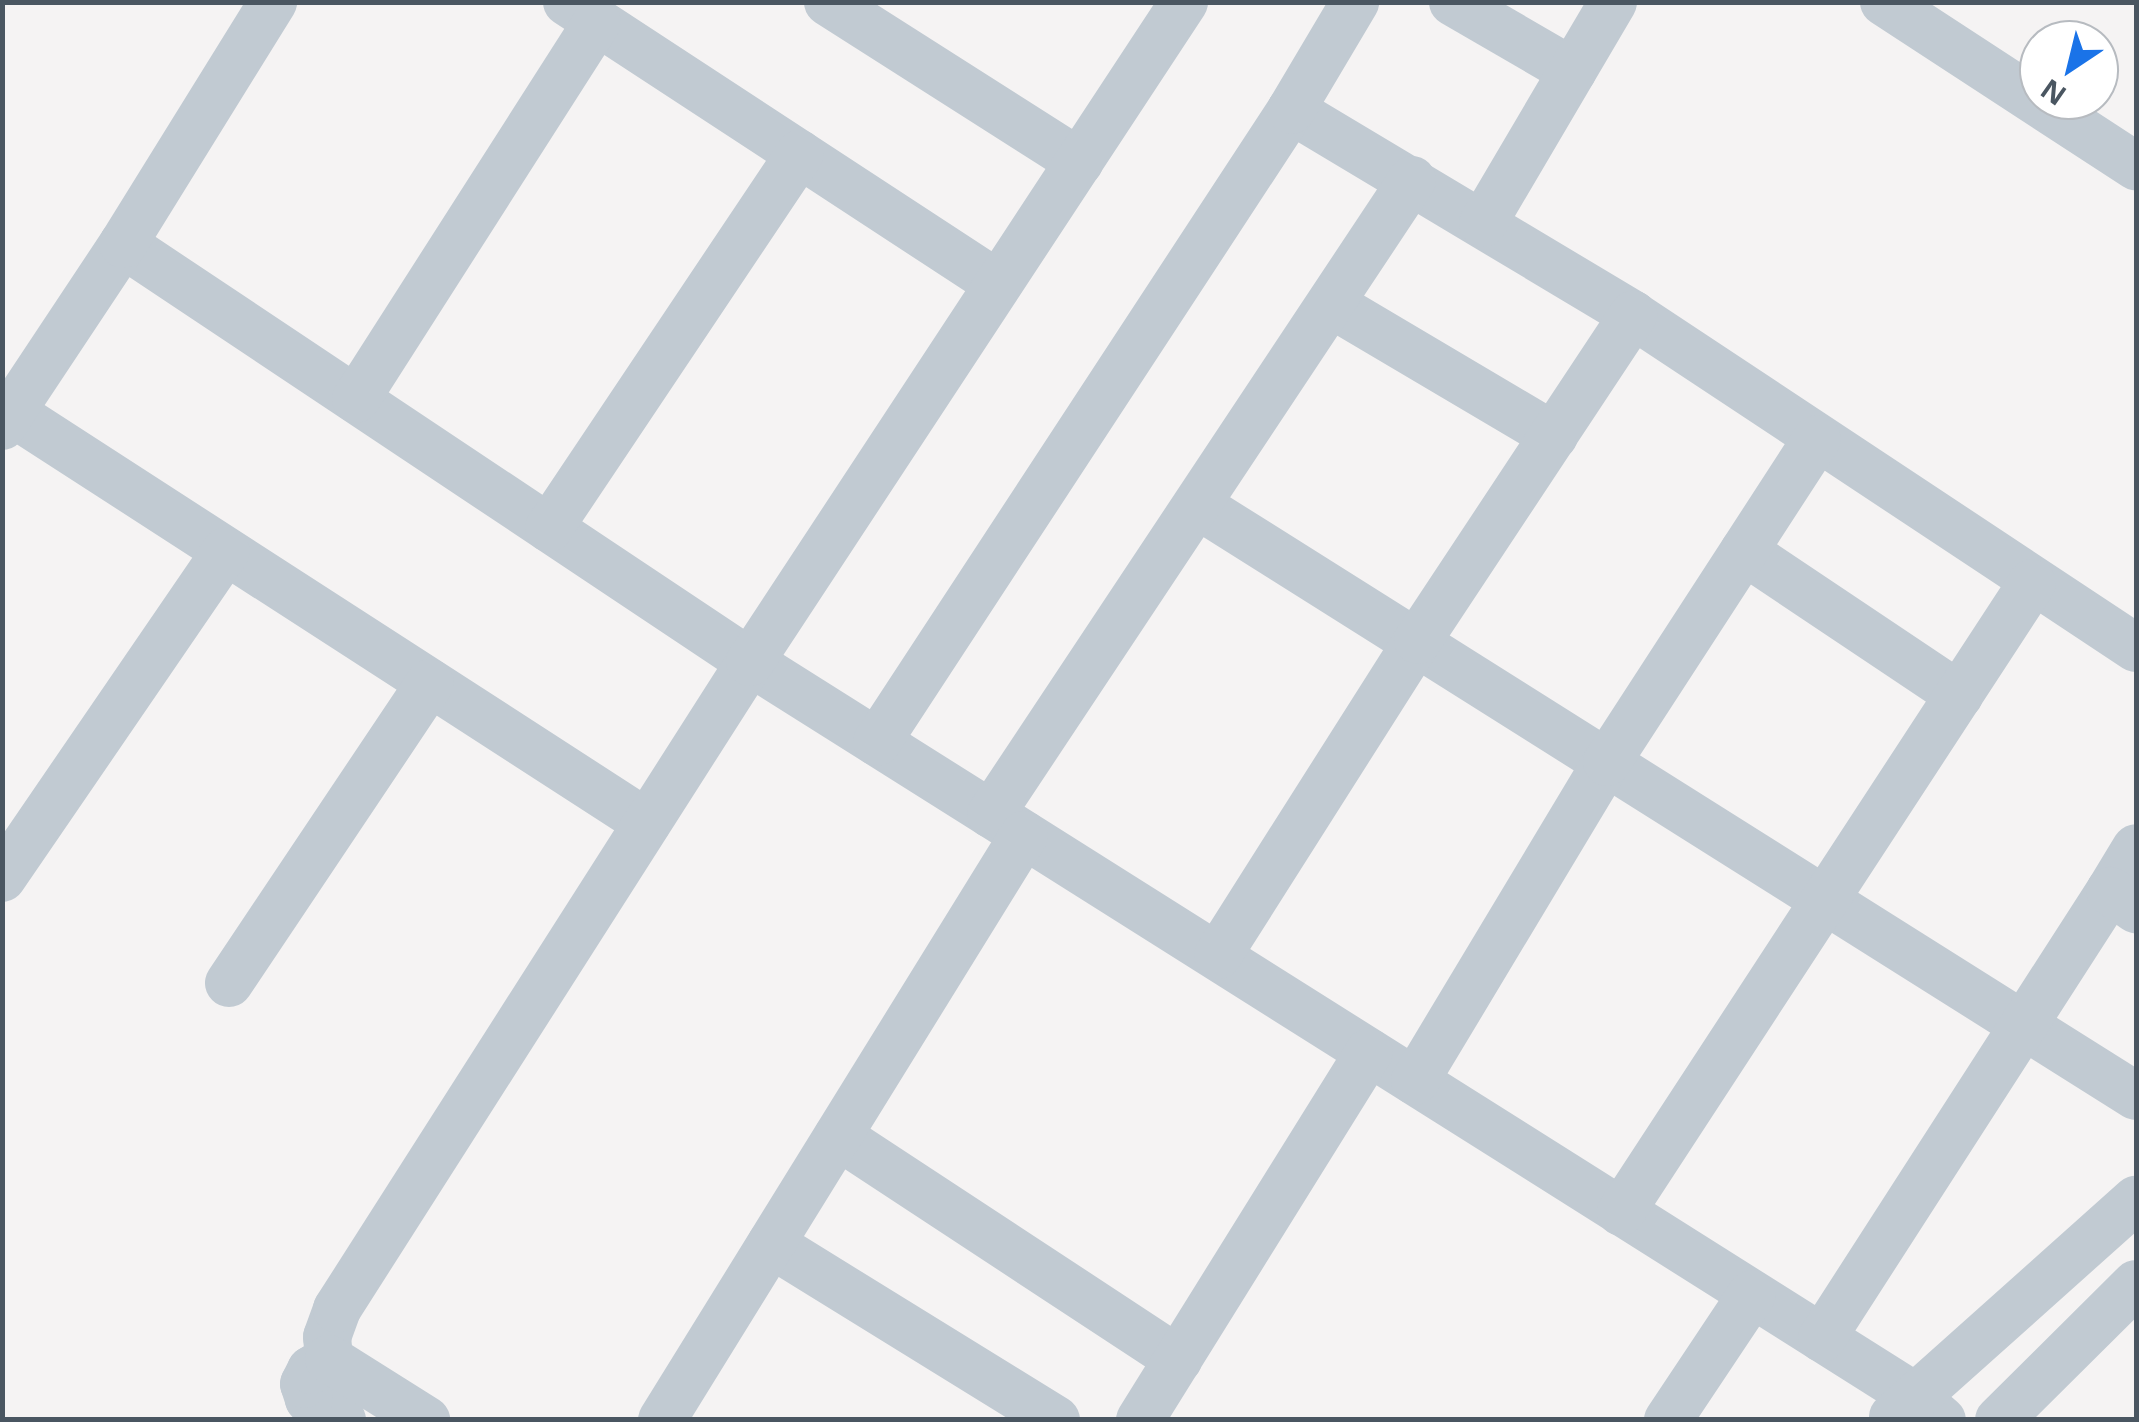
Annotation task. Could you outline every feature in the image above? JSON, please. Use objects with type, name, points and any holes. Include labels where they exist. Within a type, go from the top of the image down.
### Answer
[{"type":"street","points":[[273,2],[123,244],[7,418],[226,551],[647,823]]},
{"type":"street","points":[[828,2],[876,15],[1079,162]]},
{"type":"street","points":[[329,1358],[328,1337],[336,1309],[750,662],[1184,2]]},
{"type":"street","points":[[877,742],[1291,110],[1355,2]]},
{"type":"street","points":[[1454,2],[1572,71]]},
{"type":"street","points":[[1483,223],[1613,2]]},
{"type":"street","points":[[1884,2],[2136,166]]},
{"type":"street","points":[[356,399],[582,12],[998,284]]},
{"type":"street","points":[[1291,110],[1633,315],[2136,648]]},
{"type":"street","points":[[548,528],[799,154]]},
{"type":"street","points":[[662,1420],[838,1136],[1008,824],[1199,506],[1412,180]]},
{"type":"street","points":[[123,244],[750,662],[1822,1338],[1916,1412],[2136,1200]]},
{"type":"street","points":[[1331,304],[1554,436]]},
{"type":"street","points":[[1218,955],[1418,640],[1633,315]]},
{"type":"street","points":[[1414,1081],[1607,762],[1817,439]]},
{"type":"street","points":[[1199,506],[1418,640],[2136,1096]]},
{"type":"street","points":[[2,878],[226,551]]},
{"type":"street","points":[[1744,551],[1960,694]]},
{"type":"street","points":[[1622,1212],[2032,582]]},
{"type":"street","points":[[229,983],[430,682]]},
{"type":"street","points":[[1822,1338],[2024,1024],[2123,900],[2136,848]]},
{"type":"street","points":[[1140,1420],[1368,1052]]},
{"type":"street","points":[[838,1136],[1178,1359]]},
{"type":"street","points":[[771,1244],[1056,1420]]},
{"type":"street","points":[[1999,1420],[2136,1284]]},
{"type":"street","points":[[1668,1420],[1752,1294]]},
{"type":"street","points":[[329,1358],[312,1370],[304,1384],[309,1399],[342,1420]]},
{"type":"street","points":[[329,1358],[426,1420]]}]
